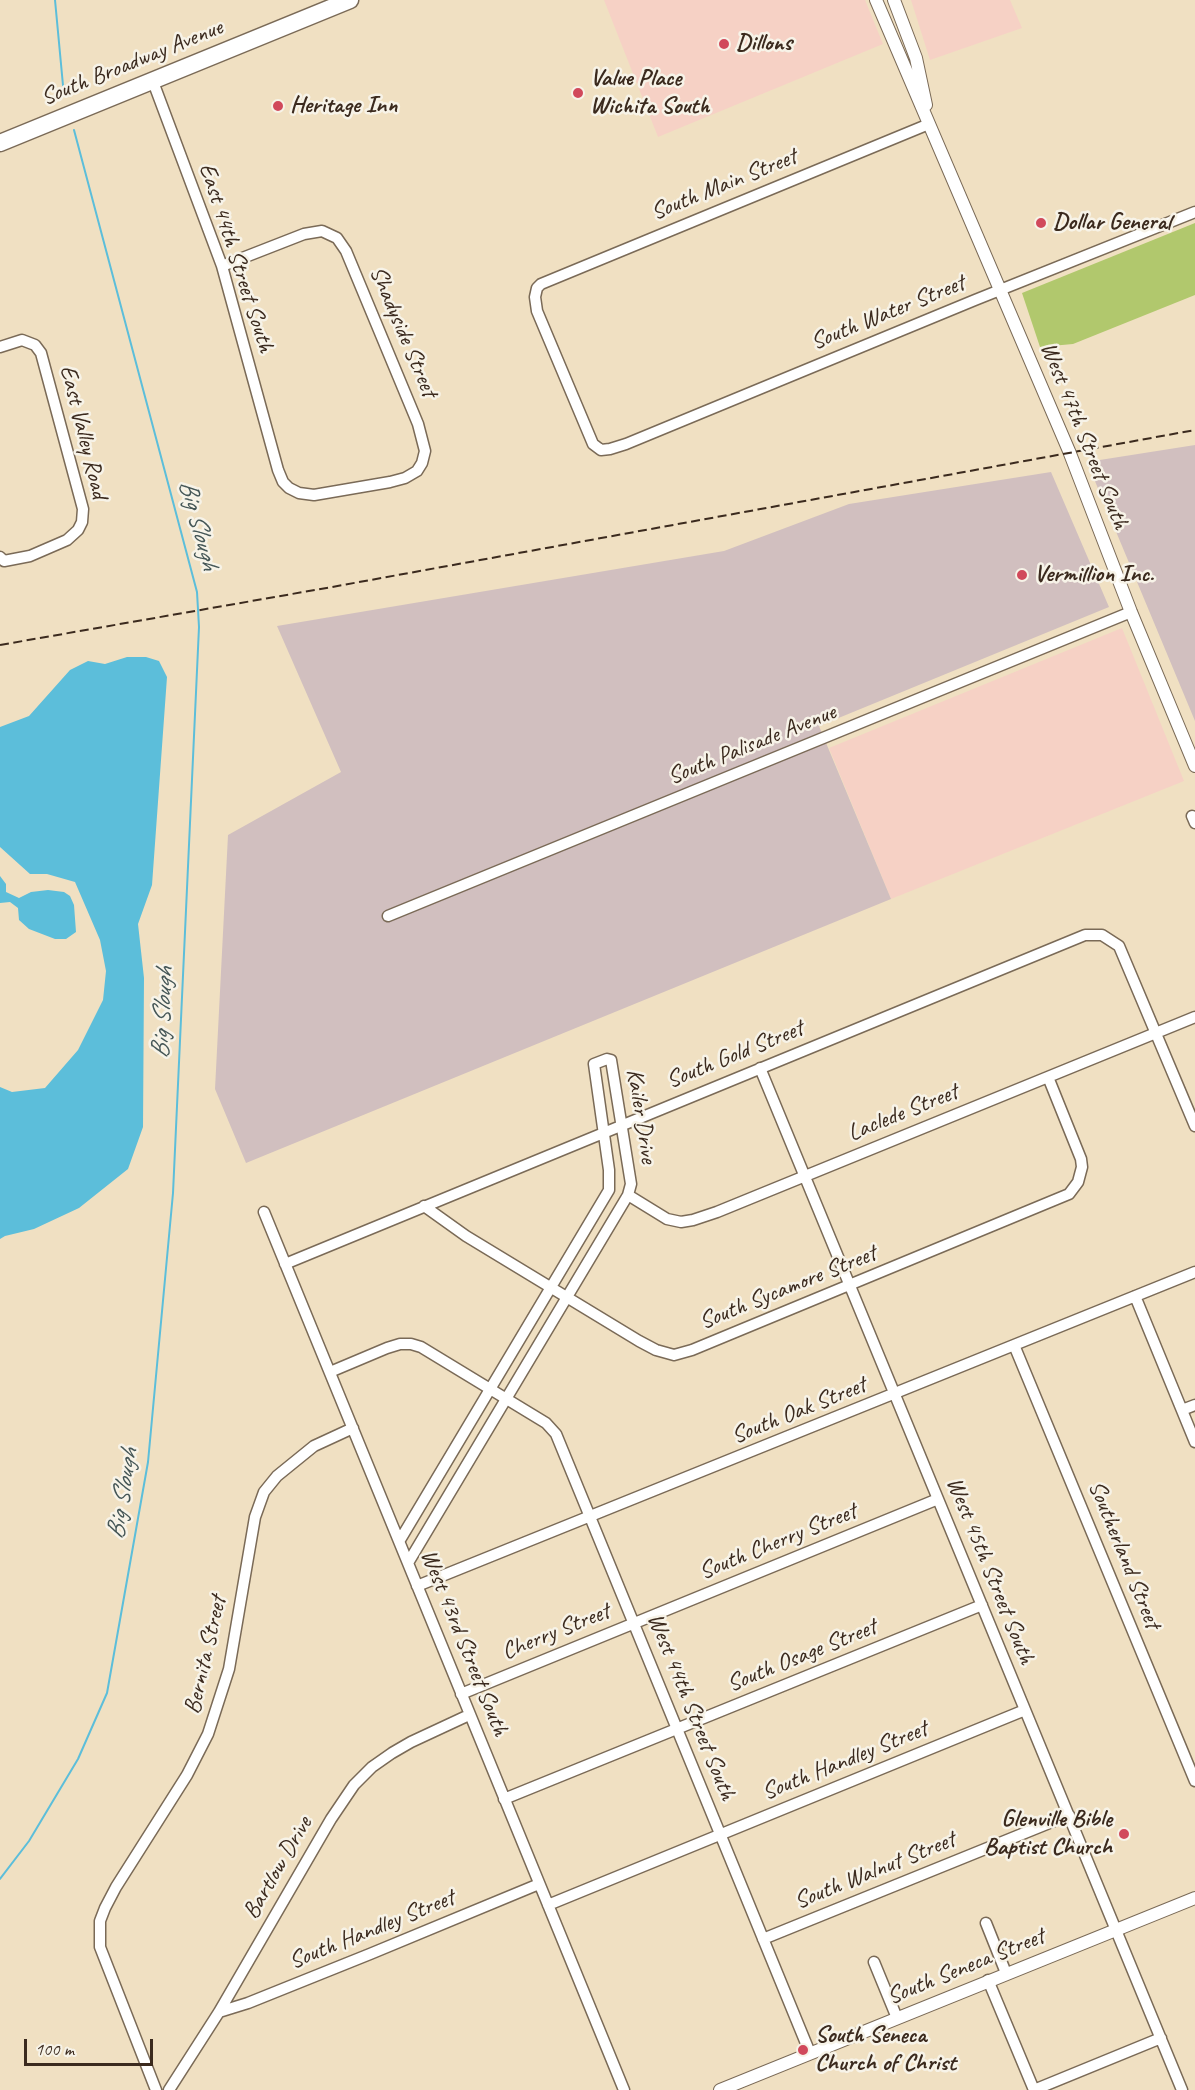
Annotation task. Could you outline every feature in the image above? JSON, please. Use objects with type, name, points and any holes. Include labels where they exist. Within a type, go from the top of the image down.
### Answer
[{"type":"main road","name":"South Broadway Avenue","points":[[0,143],[350,0]]},
{"type":"street","points":[[876,0],[906,74],[930,124]]},
{"type":"street","points":[[894,0],[916,58],[930,124]]},
{"type":"street","name":"East 44th Street South","points":[[152,79],[222,266],[273,452]]},
{"type":"street","name":"South Main Street","points":[[597,448],[589,438],[537,311],[535,297],[537,288],[545,281],[930,124]]},
{"type":"street","name":"West 47th Street South","points":[[930,124],[1069,451],[1131,612],[1195,766]]},
{"type":"street","name":"South Water Street","points":[[597,448],[610,450],[626,444],[1195,212]]},
{"type":"street","name":"Shadyside Street","points":[[222,266],[304,234],[322,231],[333,234],[346,251],[418,424],[425,451],[417,471],[405,478],[364,487],[304,495],[289,488],[283,482],[273,452]]},
{"type":"street","name":"East Valley Road","points":[[0,347],[22,340],[35,345],[41,353],[83,509],[82,522],[78,530],[67,540],[49,549],[11,561],[4,561],[0,557]]},
{"type":"street","name":"South Palisade Avenue","points":[[388,916],[1131,612]]},
{"type":"street","name":"South Gold Street","points":[[285,1264],[1085,935],[1102,936],[1119,946],[1156,1032]]},
{"type":"street","name":"Laclede Street","points":[[628,1195],[667,1219],[681,1222],[717,1212],[1195,1017]]},
{"type":"street","points":[[1156,1032],[1195,1126]]},
{"type":"street","name":"Kailer Drive","points":[[400,1540],[609,1190],[609,1170],[594,1064],[603,1060],[611,1060],[631,1184],[628,1195],[408,1563]]},
{"type":"street","name":"West 45th Street South","points":[[760,1068],[1182,2090]]},
{"type":"street","name":"South Sycamore Street","points":[[424,1206],[466,1236],[648,1346],[674,1355],[692,1350],[1065,1196],[1074,1188],[1081,1174],[1081,1159],[1048,1077]]},
{"type":"street","name":"West 43rd Street South","points":[[264,1212],[624,2090]]},
{"type":"street","name":"South Oak Street","points":[[417,1586],[1195,1272]]},
{"type":"street","points":[[1134,1296],[1195,1443]]},
{"type":"street","points":[[330,1372],[387,1348],[400,1344],[411,1344],[421,1347],[506,1399]]},
{"type":"street","name":"Southerland Street","points":[[1014,1346],[1195,1781]]},
{"type":"street","name":"West 44th Street South","points":[[506,1399],[546,1423],[556,1434],[810,2053]]},
{"type":"street","points":[[1182,1410],[1195,1405]]},
{"type":"street","name":"Bernita Street","points":[[156,2090],[100,1947],[99,1930],[105,1908],[187,1775],[208,1734],[229,1670],[255,1517],[264,1492],[277,1476],[314,1446],[353,1428]]},
{"type":"street","name":"South Cherry Street","points":[[634,1623],[938,1499]]},
{"type":"street","name":"South Osage Street","points":[[504,1799],[982,1605]]},
{"type":"street","name":"Cherry Street","points":[[461,1694],[634,1623]]},
{"type":"street","name":"South Handley Street","points":[[548,1905],[1025,1710]]},
{"type":"street","name":"Bartlow Drive","points":[[169,2090],[219,2012],[331,1819],[361,1777],[402,1747],[469,1715]]},
{"type":"street","name":"South Walnut Street","points":[[763,1939],[1069,1815]]},
{"type":"street","name":"South Handley Street","points":[[219,2012],[248,2003],[379,1951],[539,1884]]},
{"type":"street","name":"South Seneca Street","points":[[720,2090],[1195,1898]]},
{"type":"street","points":[[986,1923],[1006,1973]]},
{"type":"street","points":[[874,1962],[897,2018]]},
{"type":"street","points":[[988,1980],[1034,2090],[1161,2038]]},
{"type":"shaded area","points":[[604,0],[865,0],[883,44],[658,137]]},
{"type":"shaded area","points":[[911,0],[1010,0],[1022,28],[930,60]]},
{"type":"shaded area","points":[[1195,445],[1195,721],[1087,462]]},
{"type":"shaded area","points":[[1051,472],[1109,607],[819,726],[891,899],[246,1163],[215,1089],[228,835],[341,772],[277,626],[724,551],[849,504]]},
{"type":"shaded area","points":[[1122,628],[1184,781],[891,899],[829,748]]},
{"type":"green space","points":[[1195,223],[1195,295],[1073,344],[1040,347],[1022,293]]},
{"type":"water","points":[[127,657],[146,657],[159,661],[167,677],[152,885],[138,924],[144,978],[143,1127],[128,1169],[79,1208],[34,1229],[0,1239],[0,1087],[12,1092],[45,1088],[78,1050],[103,1000],[106,971],[100,940],[75,882],[47,874],[30,874],[0,847],[0,727],[29,716],[70,670],[88,661],[105,664]]},
{"type":"water","points":[[0,876],[6,884],[6,892],[19,898],[31,892],[48,890],[64,892],[70,896],[74,905],[76,932],[66,939],[55,939],[29,929],[19,920],[18,908],[10,902],[0,903]]},
{"type":"waterway","name":"Big Slough","points":[[55,0],[64,96]]},
{"type":"waterway","name":"Big Slough","points":[[0,1879],[29,1841],[78,1759],[107,1693],[148,1462],[173,1193],[199,627],[197,592],[74,130]]},
{"type":"railway","points":[[0,645],[1195,430]]},
{"type":"place","name":"Dillons","points":[[724,44]]},
{"type":"place","name":"Value Place Wichita South","points":[[578,93]]},
{"type":"place","name":"Heritage Inn","points":[[278,106]]},
{"type":"place","name":"Dollar General","points":[[1041,223]]},
{"type":"place","name":"Vermillion Inc.","points":[[1022,575]]},
{"type":"place","name":"Glenville Bible Baptist Church","points":[[1124,1834]]},
{"type":"place","name":"South Seneca Church of Christ","points":[[803,2050]]}]
